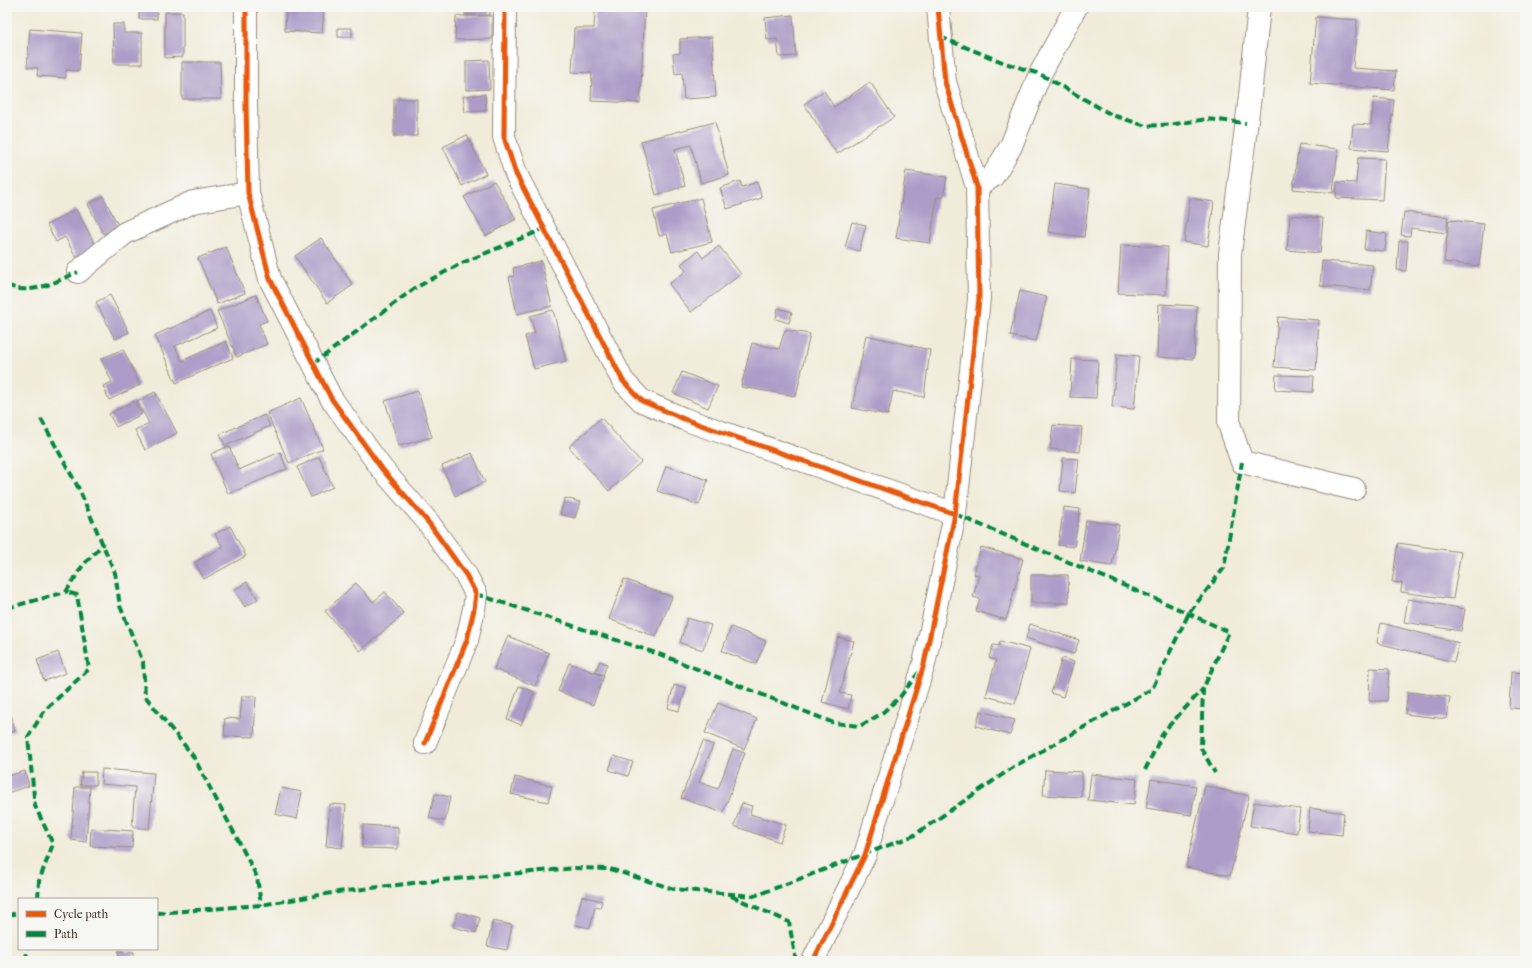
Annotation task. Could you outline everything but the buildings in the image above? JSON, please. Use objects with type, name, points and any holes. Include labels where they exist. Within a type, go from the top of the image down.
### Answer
[{"type":"street","points":[[246,7],[248,193],[270,279],[331,398],[382,469],[428,522],[466,576],[476,594],[467,640],[425,743]]},
{"type":"street","points":[[505,7],[504,137],[516,174],[623,381],[642,401],[684,419],[955,514]]},
{"type":"street","points":[[813,961],[864,854],[924,664],[955,514],[978,299],[977,187],[946,82],[938,7]]},
{"type":"street","points":[[977,187],[993,176],[1011,146],[1040,74],[1076,7]]},
{"type":"street","points":[[1258,7],[1250,96],[1230,254],[1229,424],[1242,462],[1354,489]]},
{"type":"street","points":[[78,272],[125,233],[193,202],[248,193]]},
{"type":"marked path","points":[[940,37],[1005,63],[1040,74],[1112,115],[1146,126],[1175,124],[1207,119],[1246,123]]},
{"type":"marked path","points":[[313,364],[415,288],[462,263],[544,229]]},
{"type":"marked path","points":[[7,285],[16,288],[34,289],[78,272]]},
{"type":"marked path","points":[[41,419],[79,489],[115,573],[120,606],[143,662],[145,696],[193,756],[257,877],[261,905]]},
{"type":"marked path","points":[[158,913],[261,905],[338,892],[422,882],[575,868],[610,869],[674,889],[754,896],[913,836],[1015,766],[1152,689],[1189,613],[1224,568],[1242,462]]},
{"type":"marked path","points":[[955,514],[1163,602],[1229,632],[1203,689],[1201,748],[1215,773]]},
{"type":"marked path","points":[[7,608],[66,592],[83,565],[103,544]]},
{"type":"marked path","points":[[38,898],[39,881],[53,844],[35,806],[28,737],[45,710],[89,669],[77,595],[66,592]]},
{"type":"marked path","points":[[476,594],[659,654],[834,723],[860,726],[881,714],[900,697],[919,672]]},
{"type":"marked path","points":[[1145,770],[1164,731],[1203,689]]},
{"type":"marked path","points":[[731,896],[789,922],[796,961]]},
{"type":"marked path","points":[[7,915],[18,913]]},
{"type":"marked path","points":[[25,961],[28,950]]},
{"type":"cycle path","points":[[246,7],[248,193],[270,279],[331,398],[382,469],[428,522],[466,575],[476,594],[467,640],[425,743]]},
{"type":"cycle path","points":[[505,7],[504,137],[516,174],[623,381],[642,401],[684,419],[955,514]]},
{"type":"cycle path","points":[[813,961],[865,855],[924,664],[955,514],[979,299],[977,187],[945,82],[938,7]]}]
